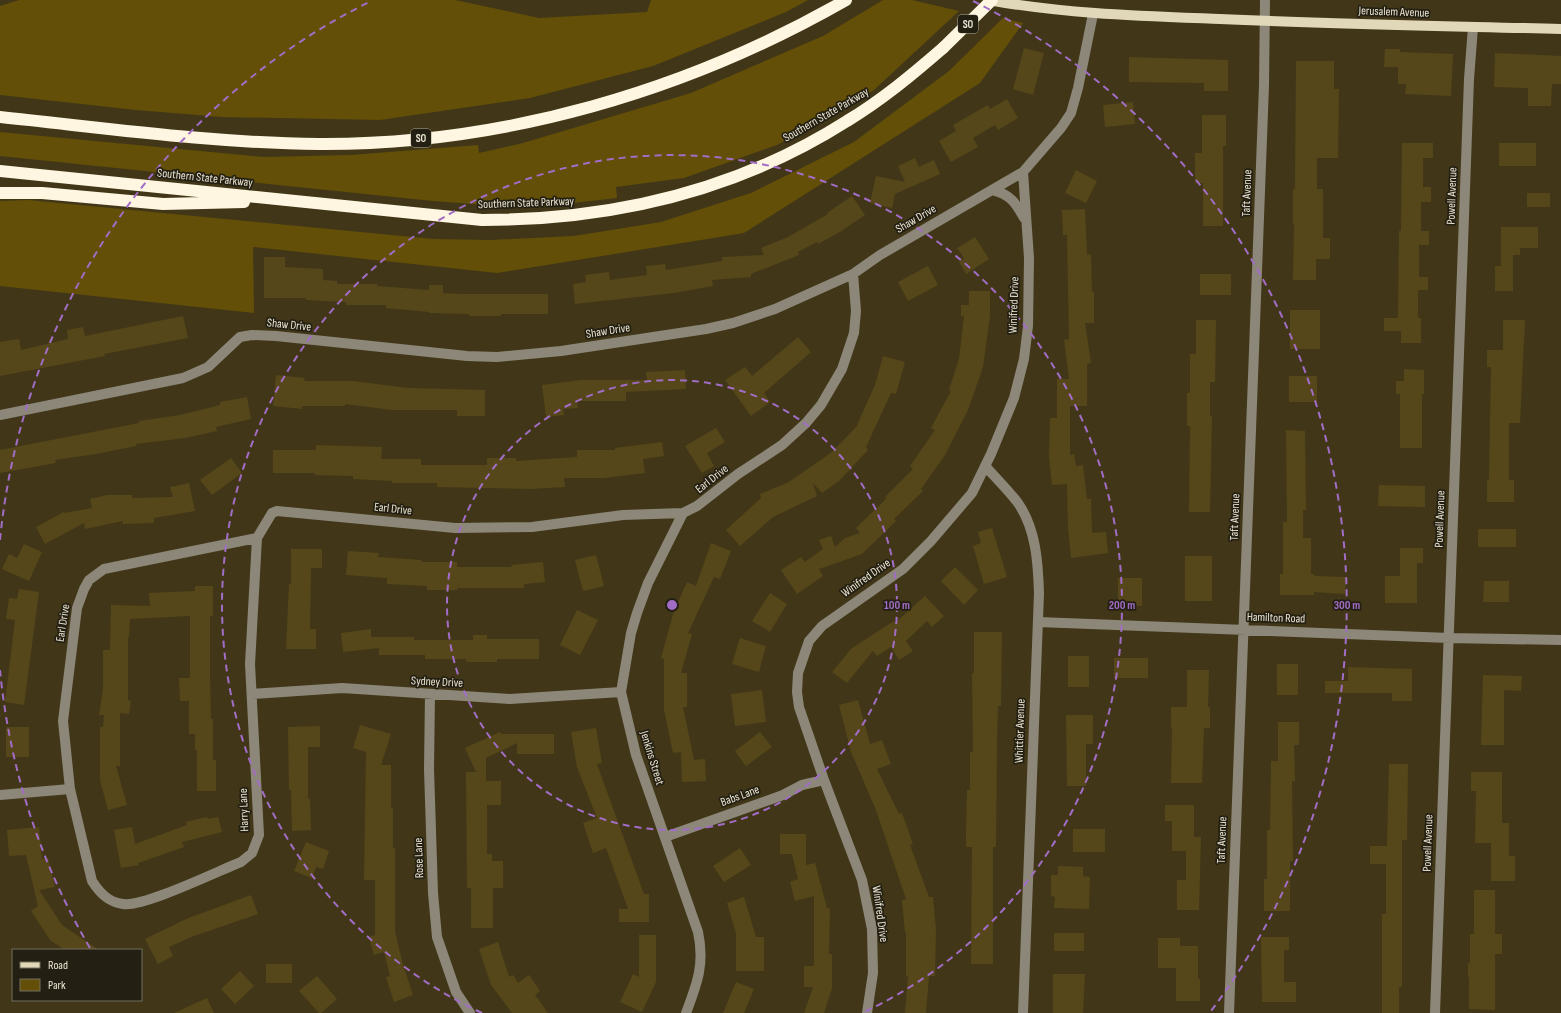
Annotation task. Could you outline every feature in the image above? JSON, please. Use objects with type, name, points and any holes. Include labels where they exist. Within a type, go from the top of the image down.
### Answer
[{"type":"highway","name":"SO","points":[[0,117],[265,143],[348,143],[430,137],[538,120],[645,90],[751,49],[846,0]]},
{"type":"highway","name":"Southern State Parkway","points":[[0,171],[482,220],[560,217],[645,204],[732,178],[817,140],[847,122],[894,89],[943,48],[992,0]]},
{"type":"highway","points":[[0,193],[42,192],[163,204],[298,201]]},
{"type":"main road","name":"Jerusalem Avenue","points":[[988,0],[1035,8],[1093,14],[1264,21],[1561,28]]},
{"type":"street","name":"Taft Avenue","points":[[1229,1013],[1264,85],[1265,0]]},
{"type":"street","name":"Shaw Drive","points":[[0,415],[183,378],[208,367],[235,342],[245,335],[276,336],[467,356],[497,357],[560,351],[706,329],[733,323],[775,310],[853,274],[880,255],[1023,172],[1062,128],[1071,113],[1078,88],[1093,14]]},
{"type":"street","name":"Powell Avenue","points":[[1435,1013],[1469,79],[1473,27]]},
{"type":"street","name":"Winifred Drive","points":[[867,1013],[873,973],[872,929],[862,880],[824,780],[799,707],[797,692],[798,674],[809,641],[822,626],[903,569],[931,541],[972,493],[985,466],[1014,398],[1024,359],[1028,326],[1029,258],[1023,172]]},
{"type":"street","points":[[992,190],[1001,192],[1014,200],[1026,222]]},
{"type":"street","name":"Earl Drive","points":[[70,789],[63,721],[77,608],[89,580],[104,569],[257,538],[272,513],[277,511],[455,528],[532,527],[623,515],[683,513],[697,506],[738,474],[782,445],[806,423],[822,405],[842,369],[854,333],[856,311],[853,274]]},
{"type":"street","name":"Whittier Avenue","points":[[985,466],[1019,505],[1031,532],[1038,562],[1039,592],[1023,1013]]},
{"type":"street","name":"Jenkins Street","points":[[683,513],[648,583],[637,613],[631,633],[621,692],[636,755],[698,932],[702,949],[701,968],[686,1013]]},
{"type":"street","name":"Harry Lane","points":[[70,789],[92,881],[100,892],[111,901],[124,905],[145,901],[241,862],[252,853],[259,835],[250,664],[257,538]]},
{"type":"street","name":"Hamilton Road","points":[[1038,622],[1449,638],[1561,640]]},
{"type":"street","name":"Sydney Drive","points":[[252,694],[342,688],[510,699],[621,692]]},
{"type":"street","name":"Rose Lane","points":[[430,694],[432,854],[437,937],[440,950],[456,992],[470,1013]]},
{"type":"street","name":"Babs Lane","points":[[665,837],[783,795],[802,785],[824,780]]},
{"type":"street","points":[[0,795],[70,789]]},
{"type":"green space","points":[[19,0],[455,0],[539,18],[647,12],[651,0],[808,0],[786,12],[653,66],[530,98],[380,120],[222,117],[136,110],[0,95],[0,6]]},
{"type":"green space","points":[[883,0],[912,0],[959,11],[874,90],[777,145],[684,178],[616,187],[617,198],[528,208],[433,201],[0,156],[0,132],[264,157],[351,155],[478,145],[479,153],[523,143],[691,93],[823,36]]},
{"type":"green space","points":[[1003,18],[1023,23],[980,83],[744,233],[497,273],[253,247],[254,313],[0,286],[0,201],[28,200],[433,239],[490,240],[574,236],[661,222],[751,193],[854,142],[949,71]]},
{"type":"building","points":[[1024,48],[1044,53],[1033,95],[1013,89]]},
{"type":"building","points":[[1385,49],[1400,49],[1400,52],[1453,54],[1451,96],[1405,94],[1406,84],[1398,84],[1398,67],[1384,67]]},
{"type":"building","points":[[1495,53],[1561,56],[1561,84],[1552,84],[1551,106],[1528,106],[1528,88],[1494,87]]},
{"type":"building","points":[[1129,57],[1228,60],[1228,91],[1204,91],[1204,83],[1129,82]]},
{"type":"building","points":[[1296,61],[1334,61],[1334,89],[1339,89],[1338,158],[1317,158],[1317,189],[1323,189],[1323,238],[1330,238],[1330,259],[1316,259],[1316,280],[1293,280],[1293,189],[1295,189]]},
{"type":"building","points":[[1007,99],[1018,118],[998,130],[995,125],[973,138],[978,147],[951,162],[939,141],[956,131],[953,125],[988,105],[990,109]]},
{"type":"building","points":[[1133,102],[1135,124],[1105,127],[1103,105]]},
{"type":"building","points":[[1202,115],[1226,115],[1226,146],[1223,146],[1223,226],[1203,226],[1203,183],[1195,183],[1195,153],[1202,153]]},
{"type":"building","points":[[1402,143],[1433,143],[1433,158],[1423,158],[1423,187],[1431,187],[1431,202],[1421,202],[1421,231],[1429,231],[1429,245],[1419,245],[1419,277],[1428,277],[1428,290],[1418,290],[1418,318],[1421,318],[1421,343],[1401,343],[1401,331],[1384,331],[1384,318],[1398,318]]},
{"type":"building","points":[[1499,143],[1536,143],[1536,166],[1499,166]]},
{"type":"building","points":[[915,158],[919,167],[934,160],[940,174],[895,194],[892,208],[870,203],[876,176],[905,182],[898,166]]},
{"type":"building","points":[[1076,170],[1097,181],[1086,203],[1065,193]]},
{"type":"building","points":[[1527,193],[1550,193],[1550,207],[1527,207]]},
{"type":"building","points":[[852,196],[865,215],[840,232],[818,244],[817,242],[798,252],[799,255],[751,274],[751,277],[712,280],[713,286],[674,293],[575,304],[573,284],[586,282],[585,275],[609,272],[610,280],[647,275],[646,266],[665,264],[666,270],[722,261],[722,257],[764,255],[761,248],[786,238],[828,214],[827,213]]},
{"type":"building","points":[[1085,209],[1087,255],[1091,254],[1092,292],[1094,292],[1094,323],[1085,323],[1091,363],[1087,364],[1087,406],[1070,406],[1070,455],[1074,454],[1076,466],[1083,465],[1087,499],[1091,499],[1092,533],[1106,532],[1108,553],[1071,558],[1068,528],[1067,484],[1052,485],[1049,457],[1050,418],[1057,418],[1057,379],[1069,379],[1064,340],[1069,339],[1067,235],[1063,235],[1062,210]]},
{"type":"building","points":[[1501,227],[1538,227],[1538,248],[1520,248],[1520,255],[1513,255],[1513,291],[1495,291],[1495,266],[1501,266]]},
{"type":"building","points":[[975,237],[989,259],[966,274],[959,262],[964,258],[957,248]]},
{"type":"building","points":[[264,257],[285,257],[285,267],[323,269],[323,280],[337,281],[337,284],[377,284],[377,286],[429,290],[429,285],[443,285],[443,293],[460,294],[548,294],[548,314],[469,316],[469,314],[429,313],[386,308],[386,305],[346,305],[346,302],[306,300],[306,298],[264,298]]},
{"type":"building","points":[[928,266],[938,285],[908,301],[898,282]]},
{"type":"building","points":[[1200,274],[1231,274],[1231,295],[1200,295]]},
{"type":"building","points":[[969,291],[990,291],[990,316],[983,367],[968,410],[945,455],[921,489],[923,491],[894,519],[896,521],[862,554],[819,569],[823,576],[797,594],[781,570],[801,557],[805,562],[823,549],[819,540],[831,536],[835,547],[845,538],[860,533],[856,528],[886,499],[885,497],[913,469],[910,466],[935,430],[931,428],[951,391],[949,390],[959,359],[964,316],[961,316],[961,305],[969,305]]},
{"type":"building","points":[[1290,310],[1320,310],[1320,349],[1290,349]]},
{"type":"building","points":[[183,316],[188,338],[0,376],[0,342],[19,339],[21,350],[68,339],[67,330],[83,327],[85,336]]},
{"type":"building","points":[[1196,320],[1216,320],[1215,382],[1210,382],[1210,416],[1212,416],[1210,512],[1189,512],[1190,426],[1187,426],[1187,393],[1190,393],[1190,354],[1196,354]]},
{"type":"building","points":[[1503,320],[1525,320],[1520,423],[1509,423],[1509,480],[1514,480],[1514,502],[1487,502],[1487,480],[1489,480],[1491,367],[1487,367],[1487,350],[1503,350]]},
{"type":"building","points":[[798,337],[811,352],[764,393],[770,402],[751,416],[725,380],[745,367],[752,376]]},
{"type":"building","points":[[883,356],[905,362],[896,394],[891,393],[866,447],[868,450],[839,481],[822,493],[813,483],[817,496],[773,517],[740,546],[726,530],[761,498],[760,494],[789,482],[832,452],[858,425],[875,385]]},
{"type":"building","points":[[1404,369],[1424,370],[1424,394],[1422,394],[1422,448],[1400,448],[1400,394],[1396,394],[1396,381],[1404,381]]},
{"type":"building","points":[[685,370],[686,389],[626,392],[626,401],[577,401],[578,408],[563,409],[564,415],[546,417],[542,385],[581,380],[647,380],[646,372]]},
{"type":"building","points":[[276,375],[305,378],[304,381],[353,381],[408,388],[485,390],[485,416],[457,416],[457,410],[392,410],[345,404],[345,406],[302,406],[302,409],[273,406]]},
{"type":"building","points":[[1289,376],[1317,376],[1317,402],[1289,402]]},
{"type":"building","points":[[247,397],[251,419],[216,427],[217,431],[185,438],[136,444],[136,446],[55,460],[56,463],[0,473],[0,450],[139,423],[139,421],[180,415],[220,405],[220,402]]},
{"type":"building","points":[[716,428],[725,442],[707,453],[714,466],[702,473],[685,446]]},
{"type":"building","points":[[1286,430],[1305,431],[1306,510],[1303,510],[1303,538],[1311,538],[1311,574],[1314,574],[1314,576],[1346,577],[1345,594],[1314,592],[1314,595],[1280,595],[1280,574],[1283,574],[1283,522],[1287,522]]},
{"type":"building","points":[[662,442],[664,456],[643,459],[645,473],[604,478],[564,478],[565,487],[530,489],[437,487],[437,483],[392,483],[392,481],[353,479],[353,476],[315,475],[315,473],[273,473],[273,450],[316,450],[316,445],[382,447],[381,459],[421,459],[421,465],[487,465],[487,458],[516,458],[516,461],[577,457],[577,450],[615,450],[615,448]]},
{"type":"building","points":[[231,458],[242,473],[212,495],[200,480]]},
{"type":"building","points":[[189,483],[195,511],[154,518],[154,523],[123,524],[123,521],[85,529],[84,523],[45,544],[36,527],[64,512],[92,508],[90,499],[107,495],[132,495],[132,498],[173,497],[170,487]]},
{"type":"building","points":[[1379,485],[1425,486],[1425,507],[1378,506]]},
{"type":"building","points":[[992,528],[1007,577],[984,584],[973,546],[981,543],[978,532]]},
{"type":"building","points":[[1478,529],[1516,529],[1516,547],[1478,547]]},
{"type":"building","points":[[711,543],[731,551],[720,579],[714,577],[688,633],[692,634],[681,673],[687,673],[687,707],[683,707],[694,760],[705,759],[706,781],[682,782],[681,752],[673,753],[664,710],[664,659],[661,658],[674,611],[687,582],[696,586]]},
{"type":"building","points":[[24,544],[42,552],[29,581],[2,569],[9,554],[17,558]]},
{"type":"building","points":[[1400,548],[1423,548],[1423,563],[1417,563],[1417,603],[1385,603],[1385,576],[1400,576]]},
{"type":"building","points":[[291,549],[322,549],[322,568],[311,568],[310,629],[316,629],[316,649],[286,649],[289,584],[291,584]]},
{"type":"building","points":[[348,551],[379,553],[378,557],[422,560],[421,562],[457,562],[457,567],[512,567],[511,565],[543,562],[545,582],[524,584],[524,588],[457,588],[457,590],[427,590],[427,586],[387,584],[387,578],[346,575]]},
{"type":"building","points":[[596,555],[604,586],[583,591],[575,560]]},
{"type":"building","points":[[1185,556],[1212,556],[1212,601],[1185,601]]},
{"type":"building","points":[[955,567],[978,590],[964,605],[941,581]]},
{"type":"building","points":[[1118,578],[1142,578],[1142,606],[1118,606]]},
{"type":"building","points":[[1484,581],[1509,581],[1509,602],[1483,602]]},
{"type":"building","points":[[195,586],[213,586],[213,616],[210,616],[210,678],[211,719],[213,719],[213,760],[216,760],[216,791],[197,791],[197,750],[195,750],[195,734],[189,734],[189,701],[180,701],[179,678],[190,678],[190,616],[130,619],[128,637],[128,700],[131,701],[129,714],[120,713],[120,766],[116,766],[127,805],[108,810],[100,780],[100,727],[103,727],[104,715],[99,715],[103,690],[103,650],[110,650],[111,605],[150,606],[149,593],[195,591]]},
{"type":"building","points":[[19,589],[39,592],[24,705],[5,702],[15,620],[6,619],[9,598],[17,599]]},
{"type":"building","points":[[770,593],[787,604],[770,632],[752,621]]},
{"type":"building","points":[[925,596],[944,616],[932,627],[927,621],[906,641],[913,651],[899,660],[891,647],[877,656],[873,651],[847,683],[832,672],[852,648],[894,621],[895,623]]},
{"type":"building","points":[[577,610],[598,620],[580,655],[560,645]]},
{"type":"building","points":[[371,629],[371,637],[414,637],[414,640],[473,640],[473,635],[487,635],[487,639],[539,639],[539,659],[497,659],[497,662],[466,662],[466,659],[425,659],[425,655],[379,655],[379,648],[343,652],[341,633]]},
{"type":"building","points":[[974,632],[1002,632],[1001,706],[998,706],[997,739],[996,847],[993,847],[993,964],[971,964],[972,847],[966,847],[966,829],[967,790],[970,790],[970,752],[973,752],[972,673],[974,673]]},
{"type":"building","points":[[740,638],[766,646],[759,672],[732,664]]},
{"type":"building","points":[[1068,656],[1089,656],[1089,687],[1068,687]]},
{"type":"building","points":[[1114,658],[1148,658],[1148,678],[1114,678]]},
{"type":"building","points":[[1277,664],[1298,664],[1298,695],[1277,695]]},
{"type":"building","points":[[1348,667],[1412,669],[1412,701],[1392,701],[1392,693],[1325,693],[1325,681],[1348,681]]},
{"type":"building","points":[[1187,670],[1209,670],[1208,707],[1210,707],[1210,728],[1204,728],[1202,783],[1171,783],[1171,707],[1187,707]]},
{"type":"building","points":[[1483,675],[1522,676],[1521,691],[1504,690],[1504,745],[1481,745]]},
{"type":"building","points":[[762,690],[766,722],[735,726],[731,694]]},
{"type":"building","points":[[858,700],[870,744],[882,740],[891,764],[877,769],[899,814],[902,813],[913,844],[910,845],[929,897],[933,897],[936,930],[935,976],[929,976],[926,1013],[905,1013],[908,976],[906,976],[906,932],[905,933],[902,900],[906,899],[876,810],[851,752],[839,705]]},
{"type":"building","points":[[1066,715],[1093,715],[1093,744],[1086,744],[1086,786],[1067,786]]},
{"type":"building","points":[[1278,722],[1299,722],[1299,745],[1294,745],[1295,781],[1292,781],[1293,861],[1290,861],[1290,911],[1264,911],[1264,879],[1267,879],[1267,830],[1270,830],[1271,761],[1278,761]]},
{"type":"building","points":[[360,725],[391,734],[381,765],[391,765],[391,808],[393,808],[393,848],[395,848],[395,931],[403,965],[413,995],[394,1002],[386,977],[390,976],[384,952],[374,955],[369,937],[375,935],[375,880],[364,880],[366,752],[353,748]]},
{"type":"building","points":[[320,726],[320,747],[308,747],[308,799],[310,799],[311,830],[292,831],[291,790],[289,790],[288,727]]},
{"type":"building","points":[[6,727],[29,727],[29,757],[6,757]]},
{"type":"building","points":[[596,728],[602,763],[597,764],[644,894],[649,894],[649,922],[619,922],[619,909],[628,909],[606,848],[593,853],[583,823],[597,818],[577,767],[571,732]]},
{"type":"building","points":[[500,732],[501,734],[554,734],[554,754],[517,754],[517,743],[486,758],[486,781],[501,781],[501,805],[487,805],[487,854],[492,854],[492,861],[503,861],[503,888],[493,888],[493,928],[471,928],[471,888],[467,888],[466,772],[476,772],[465,748]]},
{"type":"building","points":[[760,732],[772,747],[746,766],[735,751]]},
{"type":"building","points":[[1389,764],[1408,764],[1407,840],[1402,840],[1402,987],[1399,987],[1399,1013],[1382,1013],[1382,914],[1386,914],[1386,864],[1370,864],[1370,846],[1387,846]]},
{"type":"building","points":[[1471,772],[1502,772],[1502,823],[1509,823],[1509,856],[1515,856],[1515,881],[1491,881],[1491,843],[1475,843],[1476,791],[1471,791]]},
{"type":"building","points":[[1165,805],[1194,805],[1194,837],[1201,837],[1199,910],[1177,910],[1177,880],[1186,880],[1186,851],[1172,851],[1172,821],[1165,821]]},
{"type":"building","points":[[207,817],[208,819],[218,817],[222,832],[182,842],[184,847],[138,863],[139,865],[121,868],[114,830],[132,827],[135,844],[187,825],[186,822]]},
{"type":"building","points":[[39,827],[42,859],[48,858],[55,887],[39,890],[62,925],[98,949],[64,949],[50,940],[31,911],[38,906],[26,855],[9,856],[7,830]]},
{"type":"building","points":[[1073,829],[1105,829],[1105,852],[1073,852]]},
{"type":"building","points":[[780,834],[806,834],[806,865],[815,863],[827,908],[830,908],[829,954],[832,954],[832,988],[824,1013],[804,1013],[813,987],[804,987],[804,966],[814,966],[814,896],[795,901],[790,882],[798,879],[792,854],[780,854]]},
{"type":"building","points":[[306,842],[329,851],[323,869],[316,867],[312,878],[294,871]]},
{"type":"building","points":[[740,848],[751,865],[724,882],[713,866]]},
{"type":"building","points":[[1058,866],[1083,867],[1083,876],[1090,877],[1089,909],[1054,908],[1055,897],[1051,896],[1051,875],[1058,875]]},
{"type":"building","points":[[1474,890],[1495,890],[1495,934],[1502,934],[1502,954],[1495,954],[1495,1010],[1469,1009],[1468,963],[1470,963],[1470,934],[1474,934]]},
{"type":"building","points":[[251,895],[258,914],[191,937],[169,947],[173,956],[158,964],[145,939],[186,919]]},
{"type":"building","points":[[744,897],[756,937],[764,937],[764,971],[736,971],[736,933],[727,903]]},
{"type":"building","points":[[1054,933],[1084,933],[1084,951],[1054,951]]},
{"type":"building","points":[[639,935],[656,935],[656,982],[642,1012],[620,1002],[633,974],[639,977]]},
{"type":"building","points":[[1261,937],[1289,937],[1289,950],[1284,950],[1284,982],[1296,982],[1296,1002],[1262,1002]]},
{"type":"building","points":[[1158,938],[1180,938],[1180,946],[1198,946],[1200,1001],[1176,1001],[1176,968],[1158,968]]},
{"type":"building","points":[[498,942],[509,977],[513,975],[518,983],[529,975],[540,991],[535,995],[548,1013],[512,1013],[491,985],[479,949]]},
{"type":"building","points":[[266,964],[292,964],[292,983],[266,983]]},
{"type":"building","points":[[240,971],[254,986],[235,1004],[221,989]]},
{"type":"building","points":[[1053,974],[1085,974],[1083,1013],[1053,1013]]},
{"type":"building","points":[[317,976],[337,999],[321,1013],[319,1013],[299,991]]},
{"type":"building","points":[[736,982],[754,989],[744,1013],[723,1013]]},
{"type":"building","points":[[207,998],[214,1013],[174,1013]]}]
